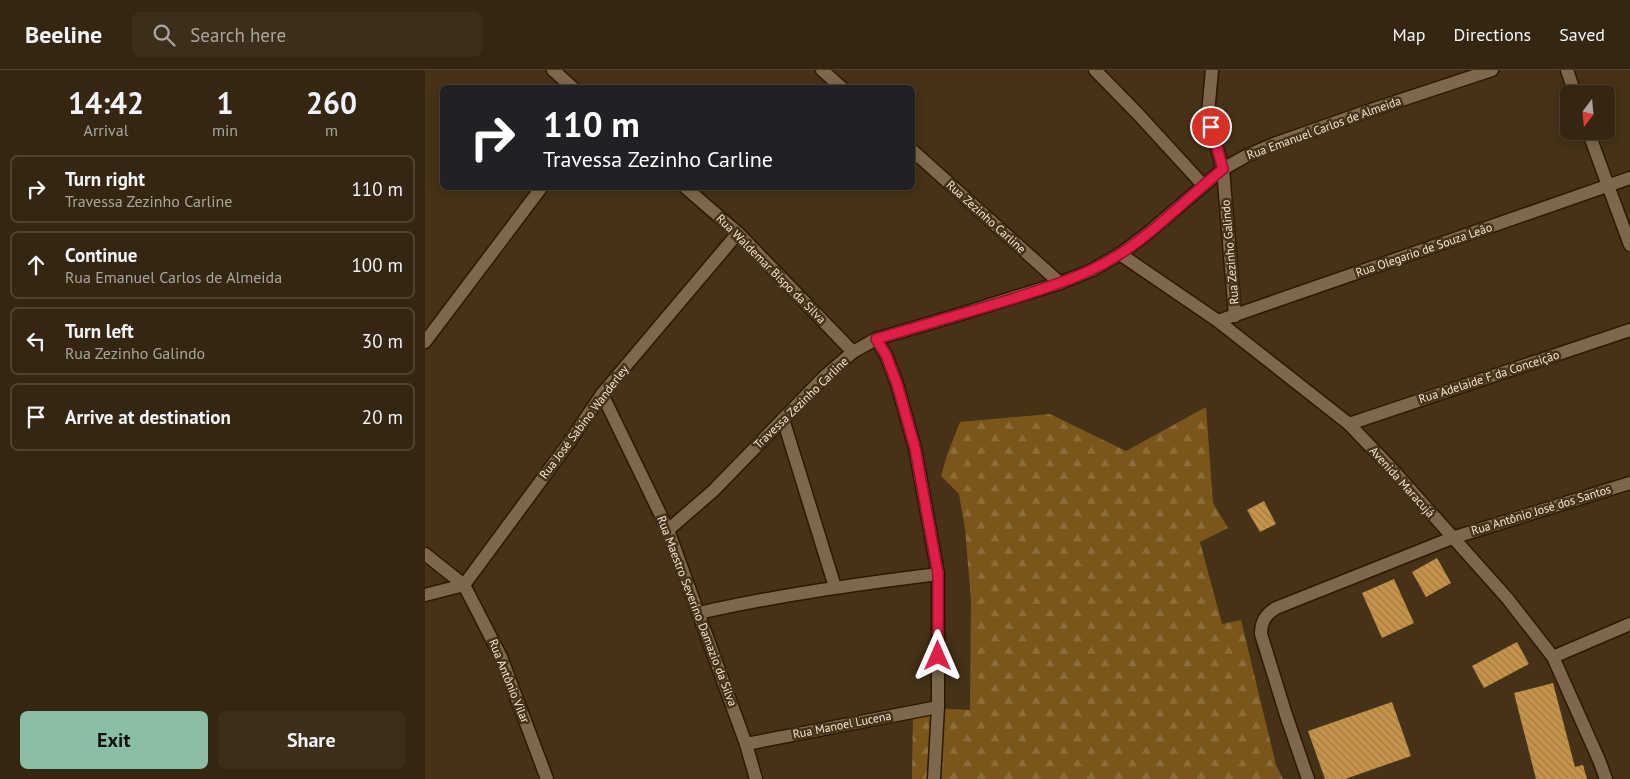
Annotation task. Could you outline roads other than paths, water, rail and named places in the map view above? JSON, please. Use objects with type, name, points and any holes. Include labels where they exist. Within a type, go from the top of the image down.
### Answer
[{"type":"street","points":[[553,70],[570,85]]},
{"type":"street","points":[[823,70],[839,85]]},
{"type":"street","points":[[1095,70],[1203,185]]},
{"type":"street","name":"Rua Zezinho Galindo","points":[[1212,70],[1208,113],[1223,169],[1235,316]]},
{"type":"street","name":"Rua Emanuel Carlos de Almeida","points":[[1148,233],[1223,169],[1246,156],[1274,144],[1493,70]]},
{"type":"street","points":[[1567,70],[1572,85]]},
{"type":"street","points":[[1591,140],[1630,245]]},
{"type":"street","name":"Rua Zezinho Carline","points":[[915,153],[1060,283]]},
{"type":"street","name":"Rua Olegario de Souza Leão","points":[[1218,321],[1630,178]]},
{"type":"street","points":[[425,342],[539,190]]},
{"type":"street","name":"Rua Waldemar Bispo da Silva","points":[[688,190],[738,233],[853,352]]},
{"type":"street","name":"Rua José Sabino Wanderley","points":[[465,585],[602,394],[738,233]]},
{"type":"street","name":"Travessa Zezinho Carline","points":[[668,530],[713,491],[825,376],[853,352],[876,339],[1060,283],[1092,270],[1120,254],[1148,233]]},
{"type":"street","name":"Avenida Maracujá","points":[[1120,254],[1218,321],[1349,424],[1391,468],[1507,598],[1553,657],[1596,752],[1606,779]]},
{"type":"street","name":"Rua Adelaide F da Conceição","points":[[1349,424],[1630,330]]},
{"type":"street","points":[[876,339],[886,355],[897,384],[915,448],[938,574],[938,707],[935,779]]},
{"type":"street","name":"Rua Maestro Severino Damazio da Silva","points":[[602,394],[668,530],[746,744],[756,779]]},
{"type":"street","points":[[783,419],[835,587]]},
{"type":"street","name":"Rua Antônio José dos Santos","points":[[1307,779],[1261,634],[1261,626],[1268,613],[1276,608],[1453,538],[1630,483]]},
{"type":"street","points":[[425,554],[465,585]]},
{"type":"street","points":[[699,613],[755,600],[835,587],[938,574]]},
{"type":"street","points":[[425,595],[465,585]]},
{"type":"street","name":"Rua Antônio Vilar","points":[[465,585],[501,657],[547,779]]},
{"type":"street","points":[[1553,657],[1630,624]]},
{"type":"street","name":"Rua Manoel Lucena","points":[[746,744],[938,707]]}]
